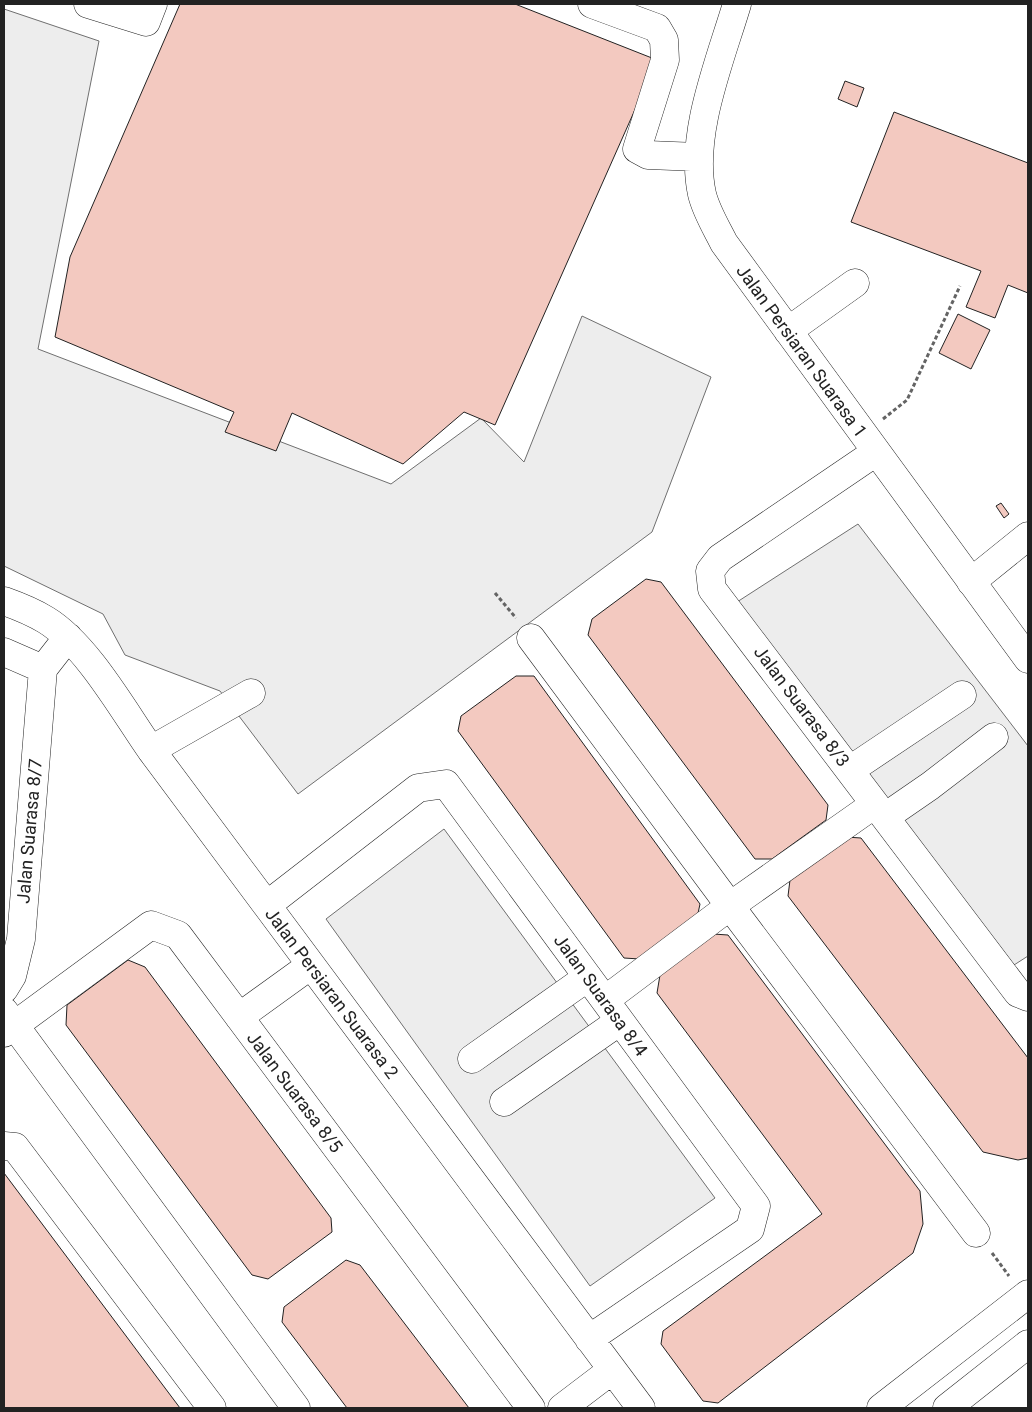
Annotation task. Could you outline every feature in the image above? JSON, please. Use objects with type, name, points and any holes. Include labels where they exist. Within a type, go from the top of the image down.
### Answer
[{"type":"street","points":[[88,4],[146,22],[153,4]]},
{"type":"street","points":[[592,4],[657,28],[664,40],[665,60],[637,149],[648,155],[698,157]]},
{"type":"street","name":"Jalan Persiaran Suarasa 1","points":[[737,4],[700,133],[698,157],[702,194],[707,209],[724,243],[1028,659]]},
{"type":"street","points":[[788,331],[855,282]]},
{"type":"street","name":"Jalan Suarasa 8/3","points":[[876,452],[720,558],[710,571],[712,589],[1018,992],[1028,997]]},
{"type":"street","points":[[971,582],[1028,536]]},
{"type":"street","name":"Jalan Persiaran Suarasa 2","points":[[4,601],[46,620],[68,637],[90,661],[151,750],[641,1408]]},
{"type":"street","points":[[525,629],[976,1233]]},
{"type":"street","points":[[4,652],[43,670],[68,637]]},
{"type":"street","name":"Jalan Suarasa 8/7","points":[[4,988],[12,976],[21,939],[43,670]]},
{"type":"street","points":[[151,750],[251,693]]},
{"type":"street","points":[[850,770],[962,695]]},
{"type":"street","points":[[504,1102],[730,906],[880,810],[930,786],[994,737]]},
{"type":"street","name":"Jalan Suarasa 8/4","points":[[267,905],[418,788],[446,784],[756,1206],[750,1230],[589,1339]]},
{"type":"street","name":"Jalan Suarasa 8/5","points":[[296,1408],[7,1023],[151,925],[178,935],[530,1408]]},
{"type":"street","points":[[239,1017],[311,964]]},
{"type":"street","points":[[472,1059],[588,977]]},
{"type":"street","points":[[4,1146],[15,1147],[212,1408]]},
{"type":"street","points":[[881,1408],[1028,1294]]},
{"type":"street","points":[[948,1408],[1028,1344]]},
{"type":"street","points":[[562,1408],[612,1370]]},
{"type":"path","points":[[886,416],[907,400],[960,286]]},
{"type":"path","points":[[495,593],[525,629]]},
{"type":"shaded area","points":[[4,9],[99,41],[38,349],[391,484],[481,418],[524,462],[582,316],[711,377],[652,532],[298,794],[220,691],[125,655],[103,614],[4,566]]},
{"type":"shaded area","points":[[858,524],[1028,746],[1028,956],[1014,965],[737,602]]},
{"type":"shaded area","points":[[444,829],[715,1198],[590,1286],[326,919]]},
{"type":"building","points":[[180,4],[515,4],[657,60],[495,425],[464,412],[403,464],[292,413],[276,451],[225,432],[234,412],[55,337],[70,257]]},
{"type":"building","points":[[845,81],[864,88],[857,107],[838,99]]},
{"type":"building","points":[[894,112],[1028,163],[1028,293],[1008,285],[995,318],[966,307],[981,271],[851,222]]},
{"type":"building","points":[[958,314],[990,330],[971,369],[939,353]]},
{"type":"building","points":[[1001,503],[1009,514],[1004,518],[996,506]]},
{"type":"building","points":[[646,579],[661,582],[828,805],[826,820],[772,859],[755,859],[588,635],[592,619]]},
{"type":"building","points":[[516,676],[534,676],[700,904],[697,918],[640,959],[624,958],[458,731],[461,716]]},
{"type":"building","points":[[846,837],[861,838],[1028,1058],[1028,1158],[1018,1160],[983,1152],[788,896],[790,880]]},
{"type":"building","points":[[713,934],[728,935],[920,1191],[923,1224],[913,1253],[718,1403],[703,1401],[661,1344],[663,1331],[822,1214],[657,993],[660,975]]},
{"type":"building","points":[[128,960],[145,967],[331,1218],[332,1232],[268,1279],[252,1275],[66,1025],[67,1005]]},
{"type":"building","points":[[4,1173],[180,1408],[4,1408]]},
{"type":"building","points":[[346,1260],[360,1265],[469,1408],[347,1408],[282,1322],[284,1307]]}]
